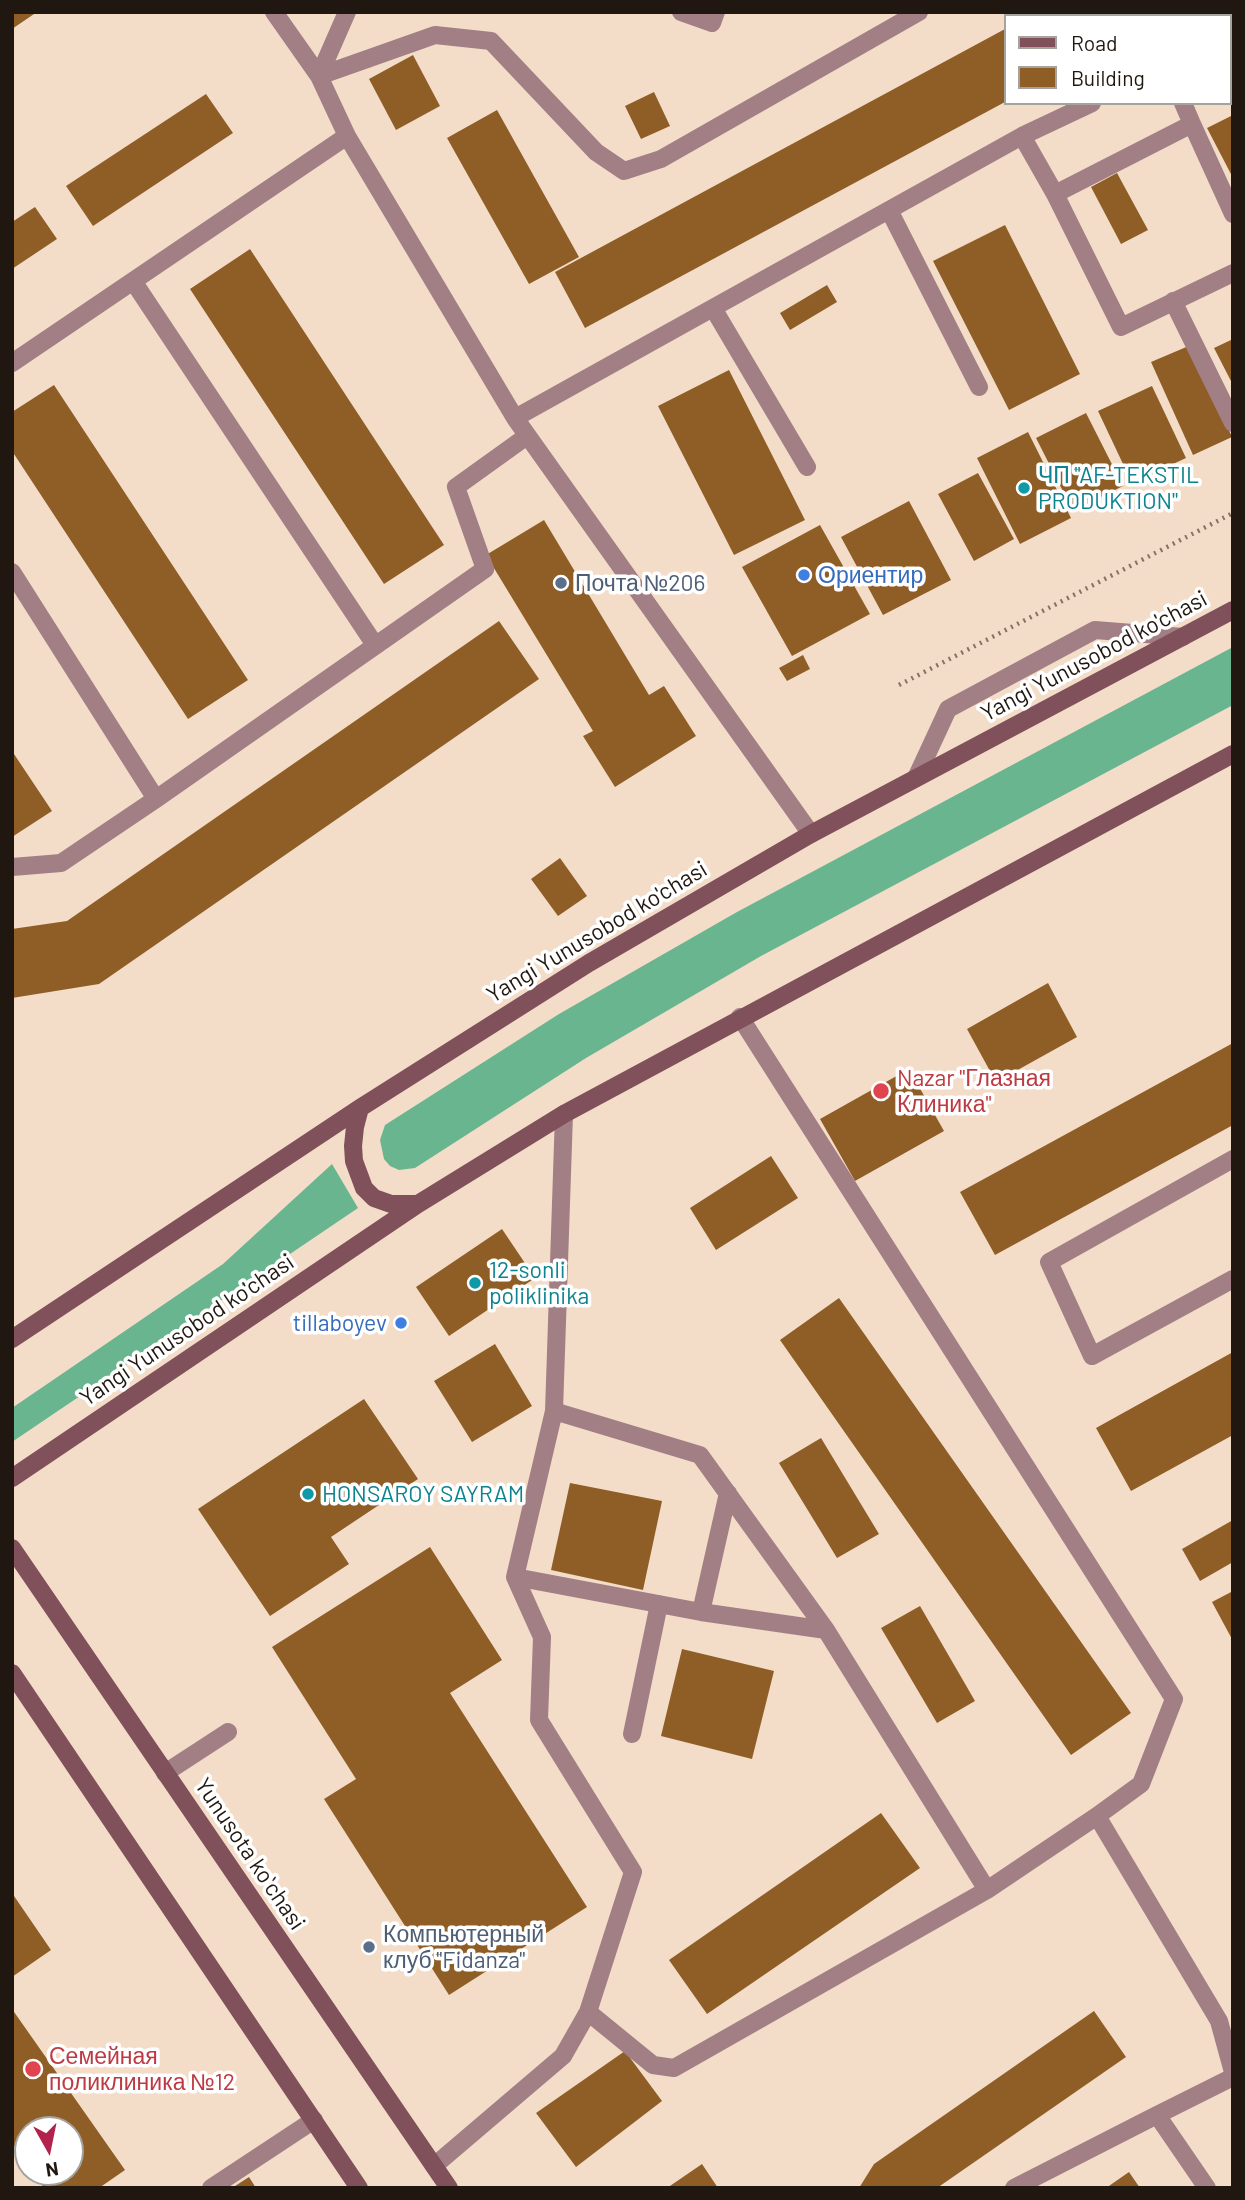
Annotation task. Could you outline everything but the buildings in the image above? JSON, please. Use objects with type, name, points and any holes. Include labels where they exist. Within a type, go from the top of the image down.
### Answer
[{"type":"main road","name":"Yangi Yunusobod ko'chasi","points":[[12,1339],[360,1108],[589,963],[811,834],[1233,610]]},
{"type":"main road","name":"Yangi Yunusobod ko'chasi","points":[[12,1478],[418,1204],[564,1114],[1233,754]]},
{"type":"main road","points":[[360,1108],[353,1146],[354,1161],[364,1188],[374,1198],[391,1204],[418,1204]]},
{"type":"main road","name":"Yunusota koʻchasi","points":[[12,1548],[449,2188]]},
{"type":"main road","points":[[12,1673],[359,2188]]},
{"type":"lane","points":[[274,12],[319,76],[347,136],[515,418],[811,834]]},
{"type":"lane","points":[[319,76],[347,12]]},
{"type":"lane","points":[[681,12],[712,23],[716,12]]},
{"type":"lane","points":[[319,76],[435,35],[491,41],[596,152],[624,171],[661,159],[919,12]]},
{"type":"lane","points":[[515,418],[1022,136],[1088,105]]},
{"type":"lane","points":[[1184,105],[1233,214]]},
{"type":"lane","points":[[1055,194],[1192,124]]},
{"type":"lane","points":[[12,363],[347,136]]},
{"type":"lane","points":[[1022,136],[1055,194],[1121,327],[1233,273]]},
{"type":"lane","points":[[889,210],[979,387]]},
{"type":"lane","points":[[132,281],[375,645]]},
{"type":"lane","points":[[1173,301],[1233,423]]},
{"type":"lane","points":[[713,308],[807,467]]},
{"type":"lane","points":[[12,867],[61,863],[485,569],[456,487],[527,436]]},
{"type":"lane","points":[[12,572],[156,799]]},
{"type":"lane","points":[[916,778],[948,709],[1095,630],[1183,637]]},
{"type":"lane","points":[[588,2012],[653,2065],[674,2068],[987,1890],[1141,1784],[1174,1699],[740,1017]]},
{"type":"lane","points":[[434,2166],[563,2056],[588,2012],[633,1872],[538,1720],[542,1637],[514,1577],[554,1411],[564,1114]]},
{"type":"lane","points":[[1233,1159],[1049,1262],[1092,1356],[1233,1279]]},
{"type":"lane","points":[[554,1411],[700,1455],[826,1630],[987,1890]]},
{"type":"lane","points":[[701,1612],[728,1493]]},
{"type":"lane","points":[[514,1577],[701,1612],[826,1630]]},
{"type":"lane","points":[[632,1734],[659,1604]]},
{"type":"lane","points":[[165,1773],[228,1732]]},
{"type":"lane","points":[[1014,2188],[1233,2074],[1219,2021],[1097,1816]]},
{"type":"lane","points":[[1157,2115],[1207,2188]]},
{"type":"lane","points":[[211,2188],[314,2120]]},
{"type":"path","points":[[899,685],[1233,513]]},
{"type":"green space","points":[[1233,647],[1233,705],[761,956],[586,1058],[415,1168],[399,1170],[384,1159],[380,1140],[385,1125],[559,1014],[737,912]]},
{"type":"green space","points":[[332,1164],[358,1208],[12,1442],[12,1408],[223,1264]]},
{"type":"place","name":"ЧП \"AF-TEKSTIL PRODUKTION\"","points":[[1024,488]]},
{"type":"place","name":"Ориентир","points":[[804,575]]},
{"type":"place","name":"Почта №206","points":[[561,583]]},
{"type":"place","name":"Nazar \"Глазная Клиника\"","points":[[881,1091]]},
{"type":"place","name":"12-sonli poliklinika","points":[[475,1283]]},
{"type":"place","name":"tillaboyev","points":[[401,1323]]},
{"type":"place","name":"HONSAROY SAYRAM","points":[[308,1494]]},
{"type":"place","name":"Компьютерный клуб \"Fidanza\"","points":[[369,1947]]},
{"type":"place","name":"Семейная поликлиника №12","points":[[33,2069]]}]
